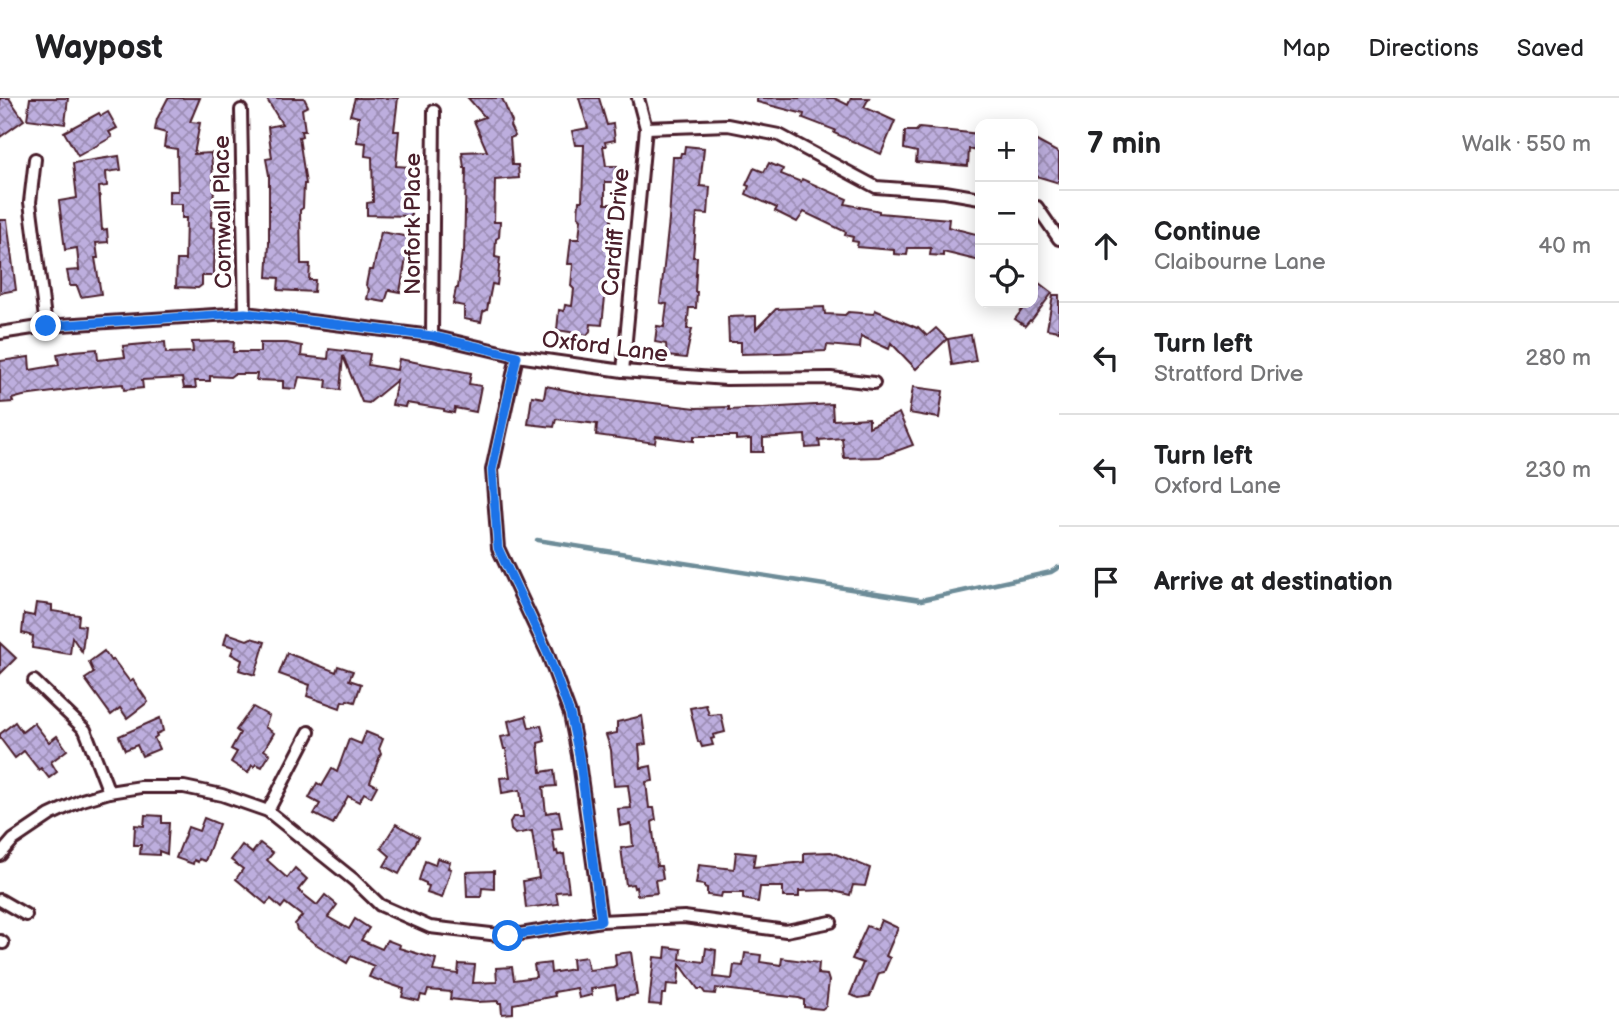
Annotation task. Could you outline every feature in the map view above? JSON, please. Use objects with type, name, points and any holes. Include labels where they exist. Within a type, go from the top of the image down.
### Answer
[{"type":"street","name":"Cardiff Drive","points":[[623,371],[646,128],[638,98]]},
{"type":"street","name":"Cornwall Place","points":[[241,110],[245,313]]},
{"type":"street","name":"Norfork Place","points":[[432,336],[434,111]]},
{"type":"street","points":[[646,128],[728,125],[779,135],[876,187],[975,197]]},
{"type":"street","points":[[35,159],[30,202],[46,326]]},
{"type":"street","points":[[1038,208],[1059,239]]},
{"type":"street","name":"Oxford Lane","points":[[0,333],[46,326],[245,313],[432,336],[517,356],[623,371],[726,379],[831,378],[874,383]]},
{"type":"street","points":[[517,356],[492,470],[498,548],[547,652],[570,714],[579,755],[601,921]]},
{"type":"street","points":[[34,681],[85,730],[109,792]]},
{"type":"street","points":[[268,811],[309,732]]},
{"type":"street","points":[[0,855],[13,840],[50,815],[82,800],[109,792],[184,787],[222,795],[268,811],[354,880],[380,905],[430,927],[508,936],[601,921],[684,917],[786,930],[831,922]]},
{"type":"street","points":[[0,900],[26,915]]},
{"type":"building","points":[[0,98],[9,98],[24,120],[0,137]]},
{"type":"building","points":[[30,98],[68,98],[65,124],[27,119]]},
{"type":"building","points":[[168,98],[200,98],[190,122],[200,123],[194,154],[211,153],[214,189],[211,227],[215,228],[214,276],[202,276],[202,285],[198,288],[176,287],[177,260],[185,260],[186,218],[182,218],[182,204],[169,204],[169,191],[178,191],[177,149],[164,147],[166,133],[155,130],[157,119]]},
{"type":"building","points":[[266,98],[304,98],[308,106],[302,109],[305,131],[301,131],[302,136],[299,137],[306,184],[303,208],[300,210],[301,264],[310,264],[309,280],[315,280],[314,292],[278,290],[279,278],[267,277],[269,175],[266,159],[272,158],[268,127],[282,124]]},
{"type":"building","points":[[355,98],[398,98],[394,131],[399,131],[396,166],[410,167],[411,216],[367,215],[367,203],[373,202],[372,157],[365,156],[366,143],[357,142],[359,117],[350,115]]},
{"type":"building","points":[[468,98],[502,98],[515,136],[510,138],[512,165],[518,165],[519,178],[495,180],[494,222],[500,222],[495,257],[500,258],[497,285],[492,284],[487,310],[483,312],[481,322],[464,319],[464,306],[453,304],[458,288],[462,252],[464,253],[466,168],[462,152],[487,151],[474,121],[485,117]]},
{"type":"building","points":[[579,98],[599,98],[607,125],[613,124],[615,140],[605,142],[606,146],[603,146],[606,166],[617,166],[617,182],[605,182],[605,204],[614,204],[607,242],[611,242],[602,325],[591,324],[587,335],[557,330],[559,310],[564,311],[565,305],[572,306],[573,264],[568,264],[571,239],[579,239],[581,219],[578,216],[579,201],[582,201],[584,145],[575,145],[572,131],[588,128]]},
{"type":"building","points":[[757,98],[834,98],[848,105],[851,98],[869,98],[864,107],[895,121],[881,154],[834,133],[835,130],[803,118],[804,114],[757,102]]},
{"type":"building","points":[[108,112],[117,128],[109,132],[112,137],[78,156],[64,132],[99,113],[101,116]]},
{"type":"building","points":[[919,128],[975,134],[975,151],[969,149],[968,166],[916,162],[917,152],[904,149],[905,131],[916,131]]},
{"type":"building","points":[[1038,142],[1059,153],[1059,183],[1038,177]]},
{"type":"building","points":[[685,146],[704,148],[700,186],[710,187],[708,214],[697,213],[693,257],[697,257],[696,308],[689,308],[687,329],[692,329],[686,358],[667,356],[666,344],[655,342],[657,326],[664,327],[667,304],[660,303],[673,157],[680,157]]},
{"type":"building","points":[[119,156],[121,170],[106,172],[107,186],[99,187],[102,230],[107,229],[108,242],[96,243],[98,258],[95,258],[101,294],[81,297],[77,286],[70,286],[67,271],[79,270],[77,248],[65,250],[59,201],[77,198],[73,163]]},
{"type":"building","points":[[769,163],[783,169],[781,174],[801,182],[802,179],[847,199],[845,204],[879,213],[949,219],[948,227],[975,234],[975,260],[943,252],[943,256],[930,255],[931,248],[908,248],[907,255],[894,254],[894,250],[857,247],[858,242],[852,241],[853,237],[845,235],[846,232],[804,212],[797,222],[775,211],[777,208],[746,194],[749,186],[746,185],[754,168],[764,172]]},
{"type":"building","points":[[0,220],[7,220],[16,290],[0,293]]},
{"type":"building","points":[[381,232],[410,237],[400,292],[389,290],[385,302],[367,299],[369,289],[366,285],[369,270],[373,270]]},
{"type":"building","points":[[1038,284],[1052,293],[1025,326],[1015,319],[1022,310],[1019,308],[1038,308]]},
{"type":"building","points":[[1053,295],[1059,295],[1059,331],[1047,329]]},
{"type":"building","points":[[824,307],[825,314],[874,314],[875,310],[918,327],[927,336],[936,328],[947,339],[916,369],[891,343],[889,349],[861,336],[860,348],[827,345],[826,351],[741,354],[741,342],[729,342],[728,317],[756,316],[756,329],[776,309]]},
{"type":"building","points":[[971,335],[976,361],[952,365],[948,339]]},
{"type":"building","points":[[165,342],[166,353],[193,352],[192,342],[234,342],[233,352],[260,352],[260,343],[287,343],[302,346],[301,356],[328,359],[329,349],[370,354],[368,365],[397,370],[399,359],[471,373],[469,384],[481,386],[476,412],[455,408],[454,413],[406,403],[405,407],[392,405],[397,380],[369,403],[362,402],[343,356],[340,390],[326,388],[327,380],[299,377],[296,389],[283,388],[283,381],[256,380],[257,374],[234,374],[230,377],[210,376],[210,381],[195,381],[196,388],[184,388],[182,378],[142,380],[143,388],[124,390],[123,384],[99,386],[23,396],[12,399],[13,402],[0,403],[0,361],[29,357],[30,370],[59,365],[57,354],[74,351],[97,349],[98,360],[125,357],[123,346]]},
{"type":"building","points":[[546,386],[594,396],[696,408],[729,407],[729,410],[832,404],[833,420],[869,418],[869,427],[899,413],[913,445],[880,457],[844,458],[842,438],[819,440],[820,447],[806,448],[805,435],[763,438],[763,452],[751,452],[751,439],[736,440],[736,436],[694,436],[694,441],[656,436],[655,443],[596,435],[597,424],[556,419],[554,427],[528,424],[532,396],[544,398]]},
{"type":"building","points":[[913,387],[943,391],[939,418],[909,413]]},
{"type":"building","points":[[36,603],[52,605],[52,611],[79,615],[78,625],[85,626],[82,652],[72,637],[70,654],[32,648],[33,636],[22,633],[24,614],[34,616]]},
{"type":"building","points":[[227,633],[247,640],[251,638],[265,642],[255,675],[239,670],[242,660],[231,654],[234,647],[224,644]]},
{"type":"building","points":[[0,643],[16,658],[0,674]]},
{"type":"building","points":[[104,651],[130,682],[133,680],[148,702],[127,718],[120,708],[111,715],[85,679],[94,673],[89,662]]},
{"type":"building","points":[[287,653],[336,672],[338,666],[353,671],[349,680],[361,684],[355,702],[342,701],[340,708],[307,696],[310,685],[279,674]]},
{"type":"building","points":[[706,705],[709,715],[721,714],[725,732],[713,735],[713,745],[702,747],[698,742],[690,708]]},
{"type":"building","points":[[253,707],[269,716],[265,727],[274,733],[264,750],[270,754],[262,767],[252,765],[248,773],[231,762],[237,752],[231,749],[240,733],[236,730]]},
{"type":"building","points":[[526,716],[529,728],[541,725],[545,741],[538,743],[541,772],[554,770],[556,786],[543,787],[546,813],[559,811],[562,828],[552,829],[555,852],[557,851],[558,855],[564,854],[569,891],[556,892],[558,904],[526,908],[523,881],[539,878],[532,831],[515,834],[511,830],[510,822],[513,817],[523,817],[520,790],[502,793],[500,778],[510,777],[506,749],[501,737],[511,735],[508,721]]},
{"type":"building","points":[[642,716],[646,744],[639,745],[641,768],[651,766],[653,781],[646,782],[649,808],[654,808],[656,820],[652,822],[657,866],[661,866],[663,879],[655,880],[657,893],[637,895],[633,884],[626,885],[621,848],[633,846],[631,824],[620,826],[618,809],[631,808],[628,785],[614,786],[611,750],[606,735],[617,733],[617,722]]},
{"type":"building","points":[[160,718],[163,731],[154,738],[159,749],[142,756],[137,745],[125,750],[119,736]]},
{"type":"building","points":[[15,722],[22,732],[34,723],[49,742],[57,736],[67,750],[51,762],[57,772],[49,778],[24,751],[15,758],[0,738],[0,734]]},
{"type":"building","points":[[366,732],[383,739],[379,749],[381,753],[370,782],[377,786],[371,797],[364,793],[359,802],[348,796],[333,824],[314,814],[320,804],[309,798],[317,783],[322,786],[332,769],[337,772],[349,739],[361,744]]},
{"type":"building","points":[[145,815],[162,816],[162,823],[169,823],[167,854],[159,851],[159,855],[140,854],[141,845],[134,845],[135,825],[144,826]]},
{"type":"building","points":[[204,818],[219,824],[205,861],[194,860],[193,864],[176,858],[188,827],[199,831]]},
{"type":"building","points":[[396,824],[419,837],[399,874],[384,866],[390,856],[381,848]]},
{"type":"building","points":[[260,843],[273,853],[267,860],[287,878],[295,868],[307,879],[298,890],[317,905],[325,895],[337,905],[328,917],[349,929],[355,919],[369,928],[361,940],[382,949],[387,940],[400,945],[399,948],[436,959],[433,971],[458,974],[459,964],[475,965],[473,983],[497,982],[496,968],[512,967],[514,980],[536,977],[534,965],[550,963],[551,973],[573,969],[572,959],[586,957],[589,970],[613,967],[616,965],[615,954],[631,952],[637,995],[617,998],[615,985],[591,989],[592,995],[579,998],[577,988],[554,992],[555,996],[513,1004],[513,1013],[502,1014],[501,1003],[498,1001],[450,999],[451,992],[428,990],[426,996],[421,995],[419,1001],[402,997],[404,989],[369,977],[374,966],[351,956],[347,963],[314,943],[297,930],[295,924],[302,916],[285,903],[281,908],[271,899],[266,904],[236,879],[243,869],[231,860],[242,845],[252,853]]},
{"type":"building","points":[[736,852],[755,854],[753,867],[804,862],[804,853],[831,852],[870,868],[865,886],[853,885],[850,895],[830,890],[799,891],[799,897],[783,897],[783,887],[760,887],[758,902],[743,899],[743,893],[722,893],[721,897],[707,895],[704,885],[696,884],[699,865],[734,869]]},
{"type":"building","points":[[437,858],[450,862],[448,868],[451,869],[442,898],[427,893],[429,886],[419,880],[425,861],[435,865]]},
{"type":"building","points":[[494,871],[494,889],[482,888],[481,897],[467,897],[466,872]]},
{"type":"building","points":[[881,920],[898,928],[886,956],[890,958],[884,972],[879,973],[870,996],[859,998],[850,995],[863,963],[852,959],[867,926],[877,930]]},
{"type":"building","points":[[666,947],[681,949],[680,959],[704,962],[706,948],[716,950],[714,977],[732,979],[734,965],[743,966],[745,953],[761,955],[760,962],[781,965],[782,958],[819,963],[818,974],[827,975],[829,981],[826,1006],[822,1009],[804,1007],[804,1000],[799,998],[716,988],[715,994],[705,993],[698,989],[680,964],[678,985],[667,984],[661,1005],[649,1004],[654,957],[665,958]]},
{"type":"waterway","points":[[537,540],[921,600],[1051,572],[1059,567]]},
{"type":"route","points":[[46,326],[245,313],[432,336],[517,356],[492,470],[498,548],[547,652],[570,714],[579,755],[601,921],[508,936]]}]
